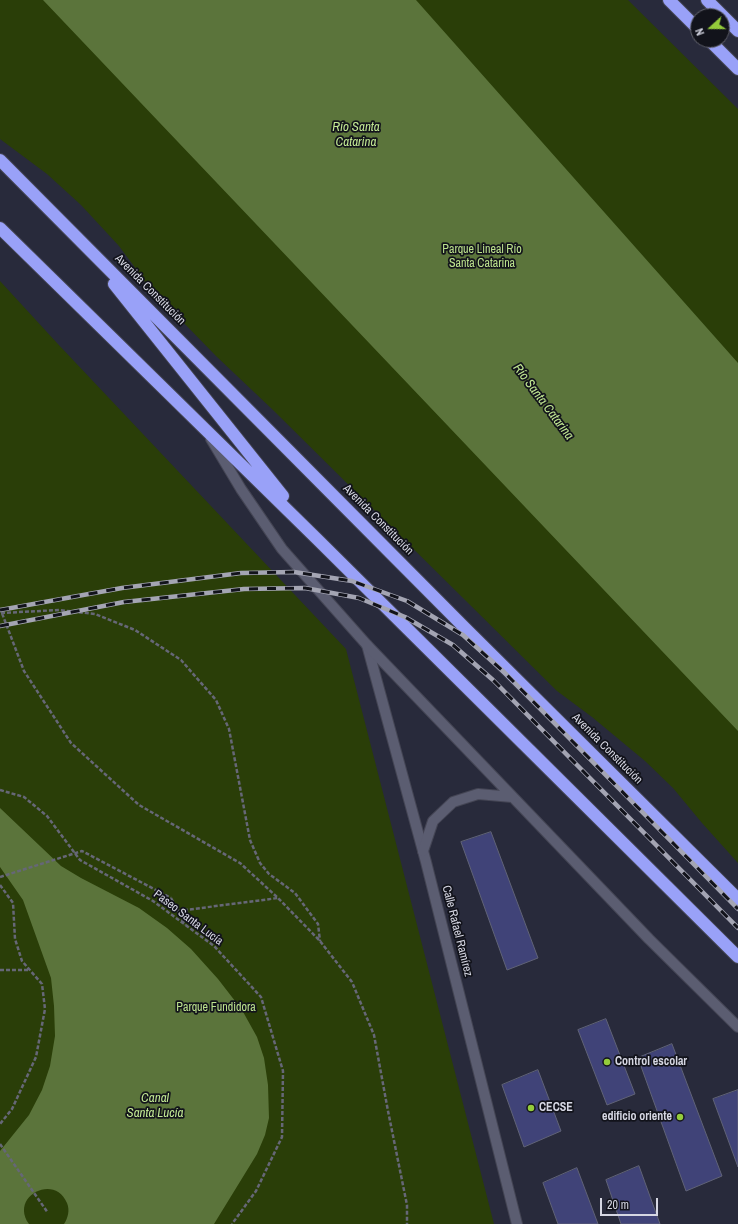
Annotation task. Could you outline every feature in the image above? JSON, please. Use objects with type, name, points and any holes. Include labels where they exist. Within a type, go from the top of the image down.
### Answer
[{"type":"highway","points":[[669,0],[690,21]]},
{"type":"highway","points":[[707,0],[738,31]]},
{"type":"highway","points":[[717,48],[738,69]]},
{"type":"highway","name":"Avenida Constitución","points":[[0,160],[454,617],[738,899]]},
{"type":"highway","points":[[0,228],[317,539],[738,957]]},
{"type":"highway","points":[[76,236],[317,539]]},
{"type":"street","points":[[205,429],[241,490],[282,549],[367,645],[649,939],[738,1027]]},
{"type":"street","name":"Calle Rafael Ramírez","points":[[367,645],[423,850],[517,1224]]},
{"type":"street","points":[[423,850],[433,821],[453,802],[478,794],[512,797]]},
{"type":"path","points":[[0,608],[24,671],[71,743],[140,805],[240,863],[278,898],[320,941],[352,982],[374,1035],[406,1205],[407,1224]]},
{"type":"path","points":[[1,612],[59,610],[94,614],[135,630],[181,660],[216,700],[229,729],[250,840],[260,863],[269,874],[295,893],[318,924],[320,941]]},
{"type":"path","name":"Paseo Santa Lucía","points":[[0,790],[24,797],[47,816],[80,860],[153,901],[214,946],[261,997],[283,1071],[282,1137],[256,1191],[232,1224]]},
{"type":"path","points":[[0,877],[82,851],[171,898],[185,925]]},
{"type":"path","points":[[0,885],[13,902],[15,939],[22,961],[42,984],[45,1009],[36,1057],[12,1109],[0,1124]]},
{"type":"path","points":[[178,911],[278,898]]},
{"type":"path","points":[[0,970],[30,970]]},
{"type":"path","points":[[0,1144],[48,1213]]},
{"type":"green space","name":"Parque Lineal Río Santa Catarina","points":[[0,0],[628,0],[738,109],[738,863],[673,788],[645,761],[592,717],[557,691],[273,410],[216,356],[147,285],[119,246],[81,205],[47,174],[0,139]]},
{"type":"green space","name":"Parque Fundidora","points":[[0,281],[346,649],[494,1224],[0,1224]]},
{"type":"water","name":"Río Santa Catarina","points":[[43,0],[416,0],[738,363],[738,731]]},
{"type":"water","name":"Canal Santa Lucía","points":[[0,808],[61,866],[139,908],[167,928],[191,949],[218,979],[242,1010],[257,1037],[264,1058],[268,1085],[269,1118],[265,1135],[257,1154],[214,1224],[64,1224],[68,1214],[67,1203],[61,1194],[53,1190],[44,1189],[29,1197],[25,1205],[24,1214],[29,1224],[0,1224],[0,1151],[29,1115],[42,1090],[50,1066],[55,1036],[51,978],[23,900],[0,867]]},
{"type":"building","points":[[491,832],[538,958],[507,970],[461,842]]},
{"type":"building","name":"Control escolar","points":[[606,1019],[635,1094],[607,1105],[578,1030]]},
{"type":"building","name":"edificio oriente","points":[[672,1044],[722,1176],[686,1191],[638,1058]]},
{"type":"building","name":"CECSE","points":[[538,1070],[561,1131],[524,1147],[502,1085]]},
{"type":"building","points":[[738,1090],[738,1167],[713,1099]]},
{"type":"building","points":[[639,1166],[660,1224],[621,1224],[606,1180]]},
{"type":"building","points":[[577,1168],[598,1224],[558,1224],[543,1183]]},
{"type":"railway","points":[[0,610],[122,588],[241,573],[294,572],[352,581],[407,601],[463,635],[504,672],[738,909]]},
{"type":"railway","points":[[0,626],[124,602],[244,589],[305,588],[359,598],[405,617],[453,645],[493,680],[738,928]]},
{"type":"place","name":"Control escolar","points":[[607,1062]]},
{"type":"place","name":"CECSE","points":[[531,1108]]},
{"type":"place","name":"edificio oriente","points":[[680,1117]]}]
